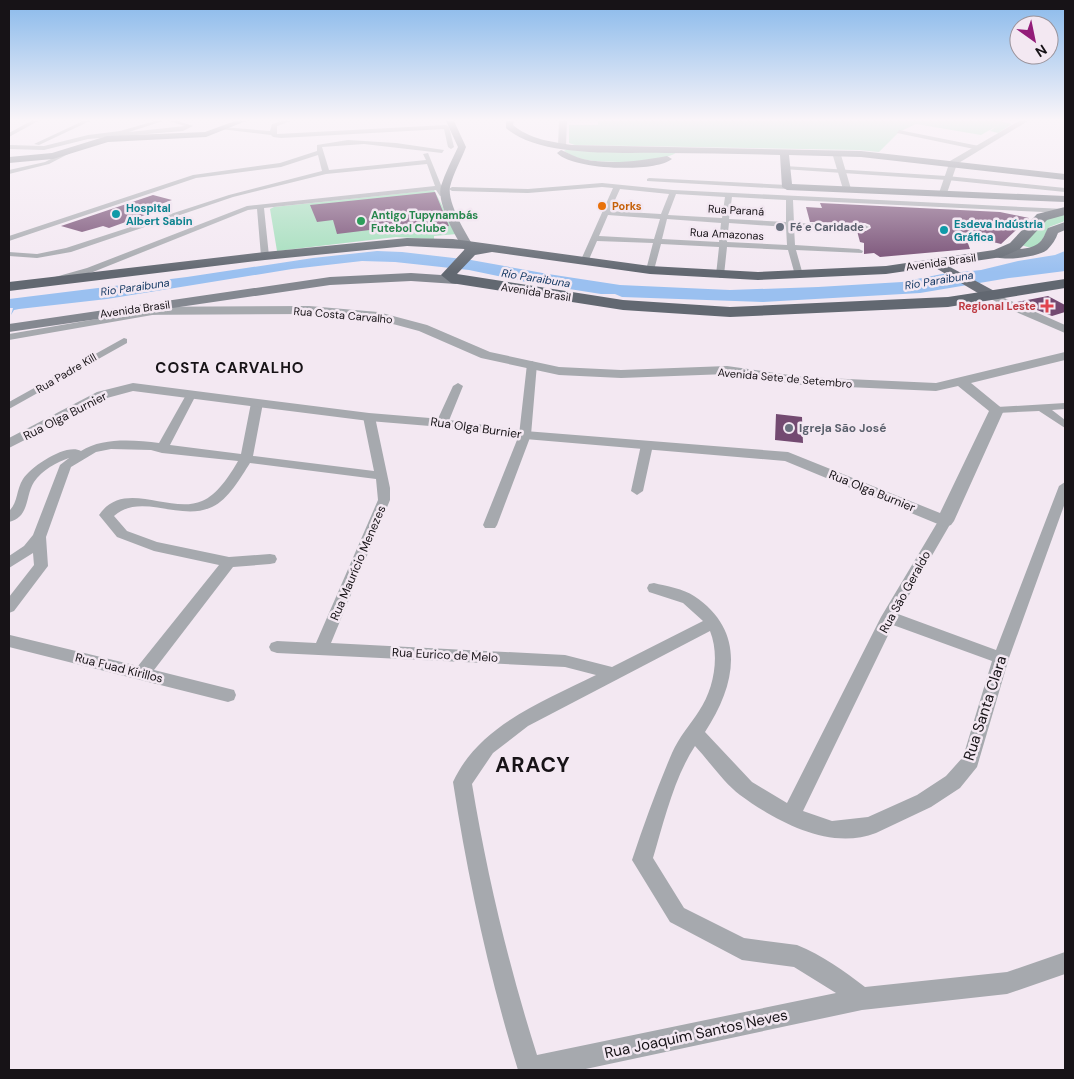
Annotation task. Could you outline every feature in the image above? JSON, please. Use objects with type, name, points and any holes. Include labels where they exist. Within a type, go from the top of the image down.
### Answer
[{"type":"highway","points":[[997,254],[1015,246],[1044,215],[1065,211]]},
{"type":"highway","points":[[16,287],[387,242],[468,248],[451,276]]},
{"type":"highway","name":"Avenida Brasil","points":[[468,248],[650,270],[720,275],[799,275],[879,270],[997,254]]},
{"type":"highway","name":"Avenida Brasil","points":[[451,276],[623,305],[730,312],[937,303],[1065,282]]},
{"type":"main road","points":[[456,171],[445,189],[447,203],[462,224]]},
{"type":"main road","points":[[786,171],[788,192],[847,190],[1065,199]]},
{"type":"main road","points":[[1020,171],[1065,177]]},
{"type":"main road","points":[[445,189],[456,201],[468,248]]},
{"type":"main road","name":"Avenida Brasil","points":[[997,254],[1038,250],[1048,242],[1052,232],[1065,226]]},
{"type":"main road","points":[[960,260],[944,264],[941,267],[989,294]]},
{"type":"main road","name":"Avenida Brasil","points":[[9,335],[116,312],[211,298],[229,300],[347,279],[451,276]]},
{"type":"street","points":[[9,239],[195,176],[231,171]]},
{"type":"street","points":[[9,254],[37,256],[68,250],[231,196],[333,171]]},
{"type":"street","points":[[433,171],[439,184],[445,189]]},
{"type":"street","points":[[836,171],[946,178],[1065,191],[1062,197],[1065,199]]},
{"type":"street","points":[[943,194],[949,171]]},
{"type":"street","points":[[842,172],[847,190]]},
{"type":"street","points":[[649,180],[788,192],[1065,211]]},
{"type":"street","points":[[16,287],[90,270],[230,214],[260,206],[445,189],[528,191],[586,185],[673,192],[730,194],[788,192]]},
{"type":"street","points":[[584,262],[617,187]]},
{"type":"street","points":[[650,270],[664,217],[673,192]]},
{"type":"street","points":[[788,192],[791,248],[799,275]]},
{"type":"street","points":[[720,275],[725,221],[730,194]]},
{"type":"street","points":[[260,206],[265,256]]},
{"type":"street","points":[[1032,208],[1045,212],[1044,215]]},
{"type":"street","name":"Rua Paraná","points":[[606,213],[791,225],[865,227]]},
{"type":"street","name":"Rua Amazonas","points":[[593,238],[860,251]]},
{"type":"street","points":[[989,294],[1020,310],[1065,328]]},
{"type":"street","name":"Rua Costa Carvalho","points":[[229,300],[236,310]]},
{"type":"street","name":"Rua Costa Carvalho","points":[[116,312],[309,310],[378,316],[423,328],[486,355],[532,364]]},
{"type":"street","name":"Rua Costa Carvalho","points":[[9,335],[155,312]]},
{"type":"street","name":"Rua Padre Kill","points":[[9,406],[124,340]]},
{"type":"street","name":"Avenida Sete de Setembro","points":[[532,364],[559,371],[622,374],[727,370],[803,381],[936,387],[1065,356]]},
{"type":"street","points":[[490,525],[525,435],[532,364]]},
{"type":"street","points":[[960,381],[997,410],[1065,406]]},
{"type":"street","points":[[442,423],[458,386]]},
{"type":"street","name":"Rua Olga Burnier","points":[[9,444],[102,395],[133,387],[368,417],[442,423],[525,435],[788,456],[944,521]]},
{"type":"street","points":[[162,449],[191,395]]},
{"type":"street","points":[[257,403],[246,459],[216,498],[208,504],[190,508],[143,501],[127,502],[113,507],[106,515],[122,534],[154,546],[229,562],[270,559]]},
{"type":"street","points":[[1042,408],[1065,425]]},
{"type":"street","name":"Rua São Geraldo","points":[[791,816],[890,617],[944,521],[997,410]]},
{"type":"street","name":"Rua Maurício Menezes","points":[[321,649],[384,500],[384,488],[368,417]]},
{"type":"street","points":[[9,518],[22,506],[29,481],[44,465],[71,453],[111,444],[381,476]]},
{"type":"street","points":[[637,491],[648,445]]},
{"type":"street","points":[[9,563],[29,548],[39,537],[66,465],[92,449]]},
{"type":"street","name":"Rua Santa Clara","points":[[694,732],[745,788],[791,816],[832,830],[869,826],[924,801],[953,782],[971,761],[1001,658],[1065,486]]},
{"type":"street","points":[[9,607],[41,566],[39,537]]},
{"type":"street","points":[[141,674],[229,562]]},
{"type":"street","points":[[654,588],[688,599],[714,622],[722,641],[724,664],[718,689],[708,714],[682,751],[661,802],[642,860],[677,915],[742,949],[797,956],[833,977],[862,999]]},
{"type":"street","points":[[890,617],[1001,658]]},
{"type":"street","points":[[530,1070],[512,1012],[473,850],[462,782],[487,747],[522,720],[714,622]]},
{"type":"street","name":"Rua Fuad Kirillos","points":[[10,640],[228,695]]},
{"type":"street","name":"Rua Eurico de Melo","points":[[277,647],[565,661],[604,670],[610,675]]},
{"type":"street","name":"Rua Joaquim Santos Neves","points":[[530,1070],[862,999],[1007,983],[1065,963]]},
{"type":"green space","name":"Antigo Tupynambás Futebol Clube","points":[[434,190],[457,234],[434,236],[434,239],[396,237],[277,251],[270,209],[274,207]]},
{"type":"green space","points":[[1065,212],[1065,221],[1049,227],[1039,244],[1032,247],[1022,245],[1048,216]]},
{"type":"water","name":"Rio Paraibuna","points":[[377,251],[471,260],[620,285],[730,290],[902,282],[942,274],[981,270],[1055,255],[1065,251],[1065,271],[920,293],[763,302],[622,297],[615,294],[601,294],[531,283],[469,270],[395,262],[362,261],[292,269],[107,299],[19,309],[14,310],[11,315],[13,308],[9,308],[9,299]]},
{"type":"building","points":[[435,192],[449,226],[411,231],[386,228],[337,234],[333,220],[317,222],[310,205]]},
{"type":"building","name":"Hospital Albert Sabin","points":[[153,195],[172,200],[136,213],[145,215],[109,228],[103,226],[82,232],[61,226]]},
{"type":"building","name":"Esdeva Indústria Gráfica","points":[[820,203],[1000,212],[1029,218],[1001,244],[965,235],[970,249],[880,257],[874,253],[864,254],[864,243],[860,242],[857,231],[866,231],[871,228],[870,225],[865,223],[810,222],[806,207],[822,208]]},
{"type":"building","name":"Regional Leste","points":[[1048,296],[1065,305],[1065,312],[1052,316],[1017,302]]},
{"type":"building","name":"Igreja São José","points":[[776,414],[802,417],[803,443],[775,440]]},
{"type":"place","name":"Porks","points":[[602,206]]},
{"type":"place","name":"Hospital Albert Sabin","points":[[116,214]]},
{"type":"place","name":"Antigo Tupynambás Futebol Clube","points":[[361,221]]},
{"type":"place","name":"Fé e Caridade","points":[[780,227]]},
{"type":"place","name":"Esdeva Indústria Gráfica","points":[[944,230]]},
{"type":"place","name":"Regional Leste","points":[[1047,306]]},
{"type":"place","name":"Igreja São José","points":[[789,428]]},
{"type":"district","name":"COSTA CARVALHO","points":[[230,368]]},
{"type":"district","name":"ARACY","points":[[533,765]]}]
